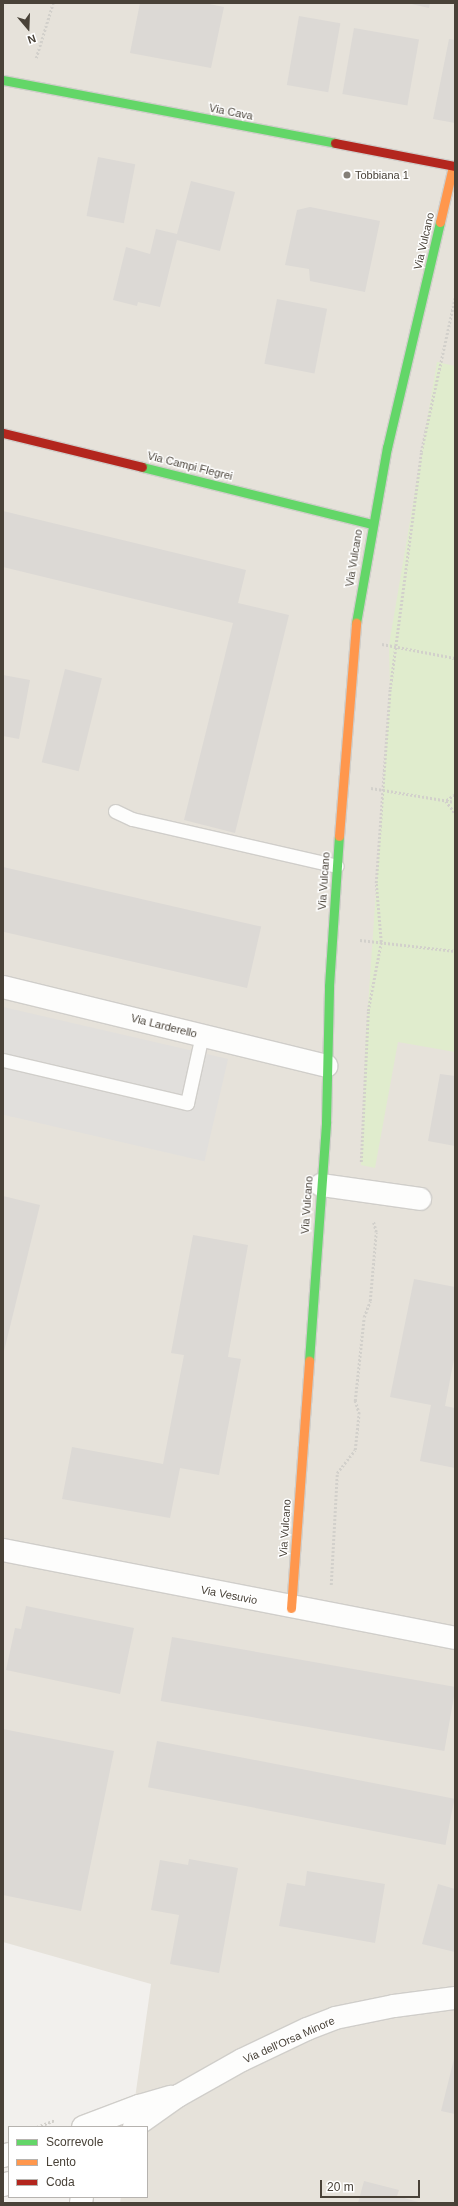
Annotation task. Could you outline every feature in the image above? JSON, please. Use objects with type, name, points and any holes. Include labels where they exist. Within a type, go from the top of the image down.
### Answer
[{"type":"street","name":"Via Cava","points":[[3,80],[454,166]]},
{"type":"street","name":"Via Vulcano","points":[[292,1608],[326,1122],[326,1066],[332,938],[354,639],[372,524],[387,448],[454,166]]},
{"type":"street","name":"Via Campi Flegrei","points":[[3,433],[372,524]]},
{"type":"street","name":"Via Larderello","points":[[3,987],[326,1066]]},
{"type":"street","points":[[321,1185],[420,1199]]},
{"type":"street","name":"Via Vesuvio","points":[[3,1550],[292,1608],[455,1638]]},
{"type":"street","name":"Via dell'Orsa Minore","points":[[135,2126],[178,2096],[279,2042],[335,2018],[394,2006],[455,1998]]},
{"type":"street","name":"Via dell'Orsa Minore","points":[[86,2126],[138,2106],[178,2096]]},
{"type":"lane","points":[[115,811],[132,819],[337,866]]},
{"type":"lane","points":[[3,1060],[187,1103],[202,1035]]},
{"type":"path","points":[[28,85],[53,3]]},
{"type":"path","points":[[329,1615],[337,1473],[355,1450],[359,1414],[355,1401],[364,1317],[370,1301],[376,1232],[361,1173],[368,1010],[381,942],[376,883],[396,646],[421,452],[455,298]]},
{"type":"path","points":[[354,639],[455,658]]},
{"type":"path","points":[[342,786],[384,789],[455,802]]},
{"type":"path","points":[[446,801],[455,795]]},
{"type":"path","points":[[446,801],[455,813]]},
{"type":"path","points":[[332,938],[455,951]]},
{"type":"shaded area","points":[[3,3],[455,3],[455,2203],[120,2203],[121,2198],[148,2198],[148,2126],[131,2126],[151,1984],[3,1942]]},
{"type":"shaded area","points":[[3,1007],[228,1059],[204,1161],[3,1115]]},
{"type":"green space","points":[[437,362],[455,366],[455,1052],[398,1042],[375,1168],[361,1165],[366,1035],[390,689],[389,645]]},
{"type":"building","points":[[140,3],[204,3],[224,7],[211,68],[130,53]]},
{"type":"building","points":[[407,3],[430,3],[429,8]]},
{"type":"building","points":[[299,16],[340,23],[328,92],[287,85]]},
{"type":"building","points":[[354,28],[419,39],[407,105],[342,94]]},
{"type":"building","points":[[449,39],[455,40],[455,123],[433,119]]},
{"type":"building","points":[[98,157],[135,164],[124,223],[87,216]]},
{"type":"building","points":[[191,181],[235,192],[220,251],[177,240],[160,307],[138,302],[137,306],[113,300],[126,247],[150,254],[156,229],[177,234]]},
{"type":"building","points":[[310,207],[380,221],[365,292],[310,281],[309,269],[285,265],[297,210]]},
{"type":"building","points":[[277,299],[327,309],[314,374],[264,364]]},
{"type":"building","points":[[3,511],[246,570],[238,603],[289,615],[235,833],[184,820],[233,623],[3,567]]},
{"type":"building","points":[[65,669],[102,678],[79,771],[42,762]]},
{"type":"building","points":[[3,675],[30,680],[19,739],[3,736]]},
{"type":"building","points":[[3,867],[261,927],[247,988],[3,932]]},
{"type":"building","points":[[440,1074],[455,1076],[455,1146],[428,1141]]},
{"type":"building","points":[[3,1196],[40,1205],[4,1351],[3,1351]]},
{"type":"building","points":[[193,1235],[248,1245],[228,1357],[241,1359],[219,1475],[180,1468],[170,1518],[62,1499],[72,1447],[163,1464],[184,1355],[171,1353]]},
{"type":"building","points":[[414,1279],[455,1287],[455,1354],[445,1406],[455,1408],[455,1468],[420,1461],[431,1405],[390,1397]]},
{"type":"building","points":[[26,1606],[134,1628],[120,1694],[6,1670],[15,1628],[21,1629]]},
{"type":"building","points":[[172,1637],[455,1687],[444,1751],[161,1701]]},
{"type":"building","points":[[3,1729],[114,1751],[81,1911],[3,1895]]},
{"type":"building","points":[[157,1741],[454,1799],[445,1845],[148,1787]]},
{"type":"building","points":[[189,1859],[238,1868],[219,1973],[170,1964],[179,1915],[151,1910],[160,1860],[188,1865]]},
{"type":"building","points":[[307,1871],[385,1884],[375,1943],[279,1926],[287,1883],[305,1886]]},
{"type":"building","points":[[438,1884],[455,1889],[455,1952],[422,1944]]},
{"type":"building","points":[[455,2059],[455,2114],[441,2111]]},
{"type":"building","points":[[364,2181],[399,2190],[397,2196],[422,2203],[358,2203]]},
{"type":"traffic: fast","points":[[3,80],[335,143]]},
{"type":"traffic: fast","points":[[356,623],[387,448],[440,222]]},
{"type":"traffic: fast","points":[[142,467],[372,524]]},
{"type":"traffic: fast","points":[[309,1361],[326,1122],[329,986],[339,836]]},
{"type":"traffic: slow","points":[[440,222],[453,166]]},
{"type":"traffic: slow","points":[[339,836],[356,623]]},
{"type":"traffic: slow","points":[[291,1608],[309,1361]]},
{"type":"traffic: jam","points":[[335,143],[455,166]]},
{"type":"traffic: jam","points":[[3,433],[142,467]]},
{"type":"place","name":"Tobbiana 1","points":[[347,175]]}]
